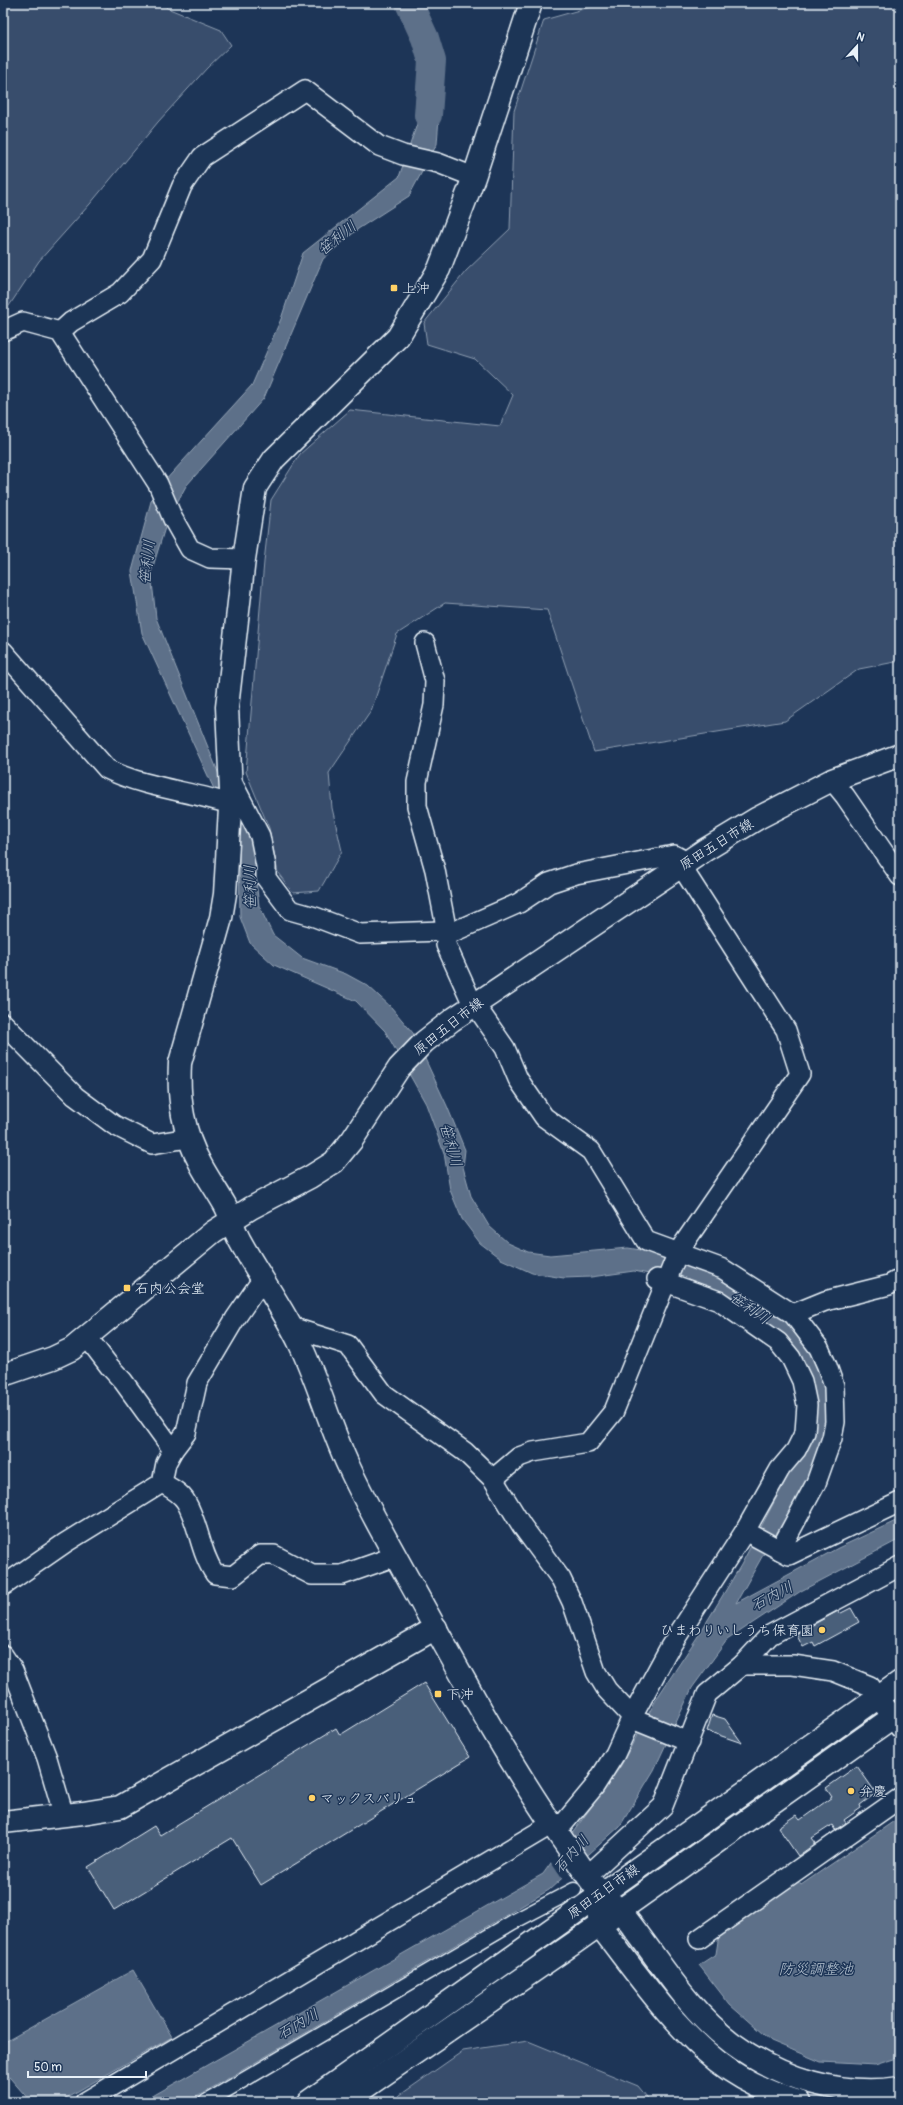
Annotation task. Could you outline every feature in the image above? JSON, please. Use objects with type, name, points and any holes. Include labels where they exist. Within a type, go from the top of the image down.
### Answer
[{"type":"street","points":[[531,3],[474,177],[439,269],[398,337],[274,459],[255,488],[244,559],[228,707],[230,790],[225,894],[221,918],[180,1063],[180,1106],[188,1138],[202,1168],[226,1207],[239,1240],[291,1327],[308,1363],[351,1471],[396,1556],[550,1834],[582,1879],[619,1910],[683,1996],[707,2022],[732,2043],[763,2063],[792,2076],[821,2085],[848,2090],[880,2091],[900,2088]]},
{"type":"street","points":[[60,332],[71,322],[120,293],[152,259],[182,186],[202,157],[305,90],[378,146],[403,155],[438,163],[474,177]]},
{"type":"street","points":[[3,331],[23,322],[60,332],[158,484],[173,519],[190,549],[210,558],[244,559]]},
{"type":"street","points":[[425,643],[435,681],[434,705],[417,782],[417,806],[435,870],[446,935],[446,945],[469,996],[505,1048],[518,1079],[544,1117],[591,1151],[646,1241],[723,1268],[793,1314],[819,1348],[827,1366],[834,1386],[835,1422],[832,1438],[816,1483],[779,1549]]},
{"type":"street","points":[[3,651],[107,769],[127,779],[208,797],[230,790]]},
{"type":"street","name":"原田五日市線","points":[[3,1375],[72,1349],[190,1251],[231,1220],[334,1162],[352,1140],[378,1097],[403,1063],[420,1046],[452,1020],[475,1004],[684,864],[758,818],[832,780],[900,755]]},
{"type":"street","points":[[832,780],[846,796],[900,876]]},
{"type":"street","points":[[230,790],[260,836],[266,866],[266,878],[290,910],[315,917],[360,934],[441,931],[446,935]]},
{"type":"street","points":[[446,935],[519,903],[549,883],[576,874],[674,855],[684,864],[786,1030],[800,1074],[678,1253],[663,1280],[614,1411],[588,1443],[533,1452],[519,1457],[493,1479]]},
{"type":"street","points":[[3,1023],[76,1096],[114,1125],[152,1144],[188,1138]]},
{"type":"street","points":[[793,1314],[825,1301],[889,1285],[900,1279]]},
{"type":"street","points":[[513,1857],[550,1834],[564,1823],[594,1787],[615,1754],[670,1647],[748,1533],[780,1469],[796,1450],[805,1432],[807,1405],[802,1381],[791,1358],[778,1342],[719,1301],[663,1280]]},
{"type":"street","points":[[3,1586],[65,1543],[162,1483],[166,1463],[173,1450],[186,1433],[198,1383],[235,1319],[257,1287],[264,1282]]},
{"type":"street","points":[[291,1327],[348,1345],[384,1394],[465,1452],[493,1479],[522,1526],[561,1579],[572,1602],[596,1672],[608,1690],[633,1719],[684,1740]]},
{"type":"street","points":[[87,1337],[110,1367],[123,1380],[173,1450]]},
{"type":"street","points":[[162,1483],[177,1492],[186,1502],[208,1565],[215,1574],[233,1576],[260,1556],[274,1555],[312,1575],[342,1575],[396,1556]]},
{"type":"street","points":[[748,1533],[789,1555],[900,1502]]},
{"type":"street","points":[[206,2102],[513,1922],[582,1879],[663,1806],[684,1740],[707,1694],[742,1666],[770,1635],[900,1566]]},
{"type":"street","points":[[3,1822],[64,1816],[120,1806],[436,1628]]},
{"type":"street","points":[[3,1655],[13,1670],[41,1743],[64,1816]]},
{"type":"street","points":[[742,1666],[793,1665],[833,1671],[870,1686],[898,1719]]},
{"type":"street","name":"原田五日市線","points":[[308,2102],[600,1893],[900,1682]]},
{"type":"street","name":"原田五日市線","points":[[344,2102],[619,1910],[898,1719]]},
{"type":"street","points":[[699,1939],[900,1798]]},
{"type":"street","points":[[85,2102],[550,1834]]},
{"type":"street","points":[[600,1893],[599,1925],[667,2012],[713,2057],[753,2083],[799,2102]]},
{"type":"shaded area","points":[[3,3],[162,3],[167,8],[221,30],[231,45],[207,68],[158,122],[90,204],[39,261],[3,315]]},
{"type":"shaded area","points":[[604,3],[900,3],[900,661],[859,669],[785,721],[594,752],[547,610],[445,603],[397,634],[371,711],[329,773],[332,808],[342,851],[319,891],[293,893],[278,873],[269,828],[246,772],[264,562],[271,500],[300,454],[350,410],[500,426],[513,395],[475,359],[427,344],[424,323],[466,271],[510,229],[514,111],[544,20]]},
{"type":"shaded area","points":[[528,2041],[638,2086],[651,2102],[390,2102],[463,2051]]},
{"type":"water","name":"石内川","points":[[419,78],[442,78],[437,144],[409,196],[358,229],[323,259],[264,398],[186,486],[167,521],[151,573],[156,618],[220,777],[261,859],[256,881],[259,906],[273,935],[302,958],[346,974],[368,986],[391,1007],[413,1033],[447,1106],[465,1150],[463,1167],[471,1196],[489,1226],[508,1243],[528,1252],[550,1255],[628,1248],[666,1254],[722,1276],[774,1309],[807,1342],[826,1380],[828,1420],[817,1467],[763,1555],[736,1603],[838,1548],[900,1519],[900,1539],[801,1591],[727,1640],[692,1688],[654,1770],[620,1826],[549,1890],[188,2102],[142,2102],[543,1874],[620,1767],[657,1698],[700,1633],[741,1565],[803,1447],[796,1358],[674,1279],[634,1271],[591,1277],[564,1278],[532,1273],[501,1259],[480,1243],[462,1219],[450,1190],[444,1153],[426,1104],[385,1031],[356,1001],[274,965],[250,943],[240,917],[239,843],[142,633],[132,571],[153,494],[252,385],[281,319],[303,253],[399,177],[417,124]]},
{"type":"water","name":"防災調整池","points":[[900,1817],[900,2057],[875,2065],[821,2062],[771,2041],[730,2005],[699,1965],[716,1954],[719,1935],[797,1880],[801,1885]]},
{"type":"water","points":[[133,1970],[172,2037],[59,2102],[31,2102],[3,2070],[3,2043]]},
{"type":"pier","points":[[569,1834],[586,1859],[563,1880],[550,1861]]},
{"type":"building","points":[[851,1608],[859,1622],[815,1646],[813,1642],[803,1647],[796,1634],[838,1611],[839,1614]]},
{"type":"building","name":"マックスバリュ","points":[[424,1683],[470,1757],[261,1885],[232,1838],[114,1910],[88,1867],[154,1826],[160,1835],[336,1728],[340,1735]]},
{"type":"building","points":[[712,1715],[725,1719],[742,1743],[707,1731]]},
{"type":"building","points":[[857,1766],[876,1793],[860,1805],[861,1808],[844,1820],[846,1823],[835,1830],[832,1825],[812,1838],[816,1843],[798,1856],[778,1827],[796,1815],[800,1820],[832,1797],[826,1788]]},
{"type":"waterway","name":"笹利川","points":[[409,3],[425,38],[432,61],[428,115]]},
{"type":"waterway","points":[[3,2098],[7,2102]]},
{"type":"place","name":"上沖","points":[[394,288]]},
{"type":"place","name":"石内公会堂","points":[[127,1288]]},
{"type":"place","name":"ひまわりいしうち保育園","points":[[822,1630]]},
{"type":"place","name":"下沖","points":[[438,1694]]},
{"type":"place","name":"弁慶","points":[[851,1791]]},
{"type":"place","name":"マックスバリュ","points":[[312,1798]]}]
